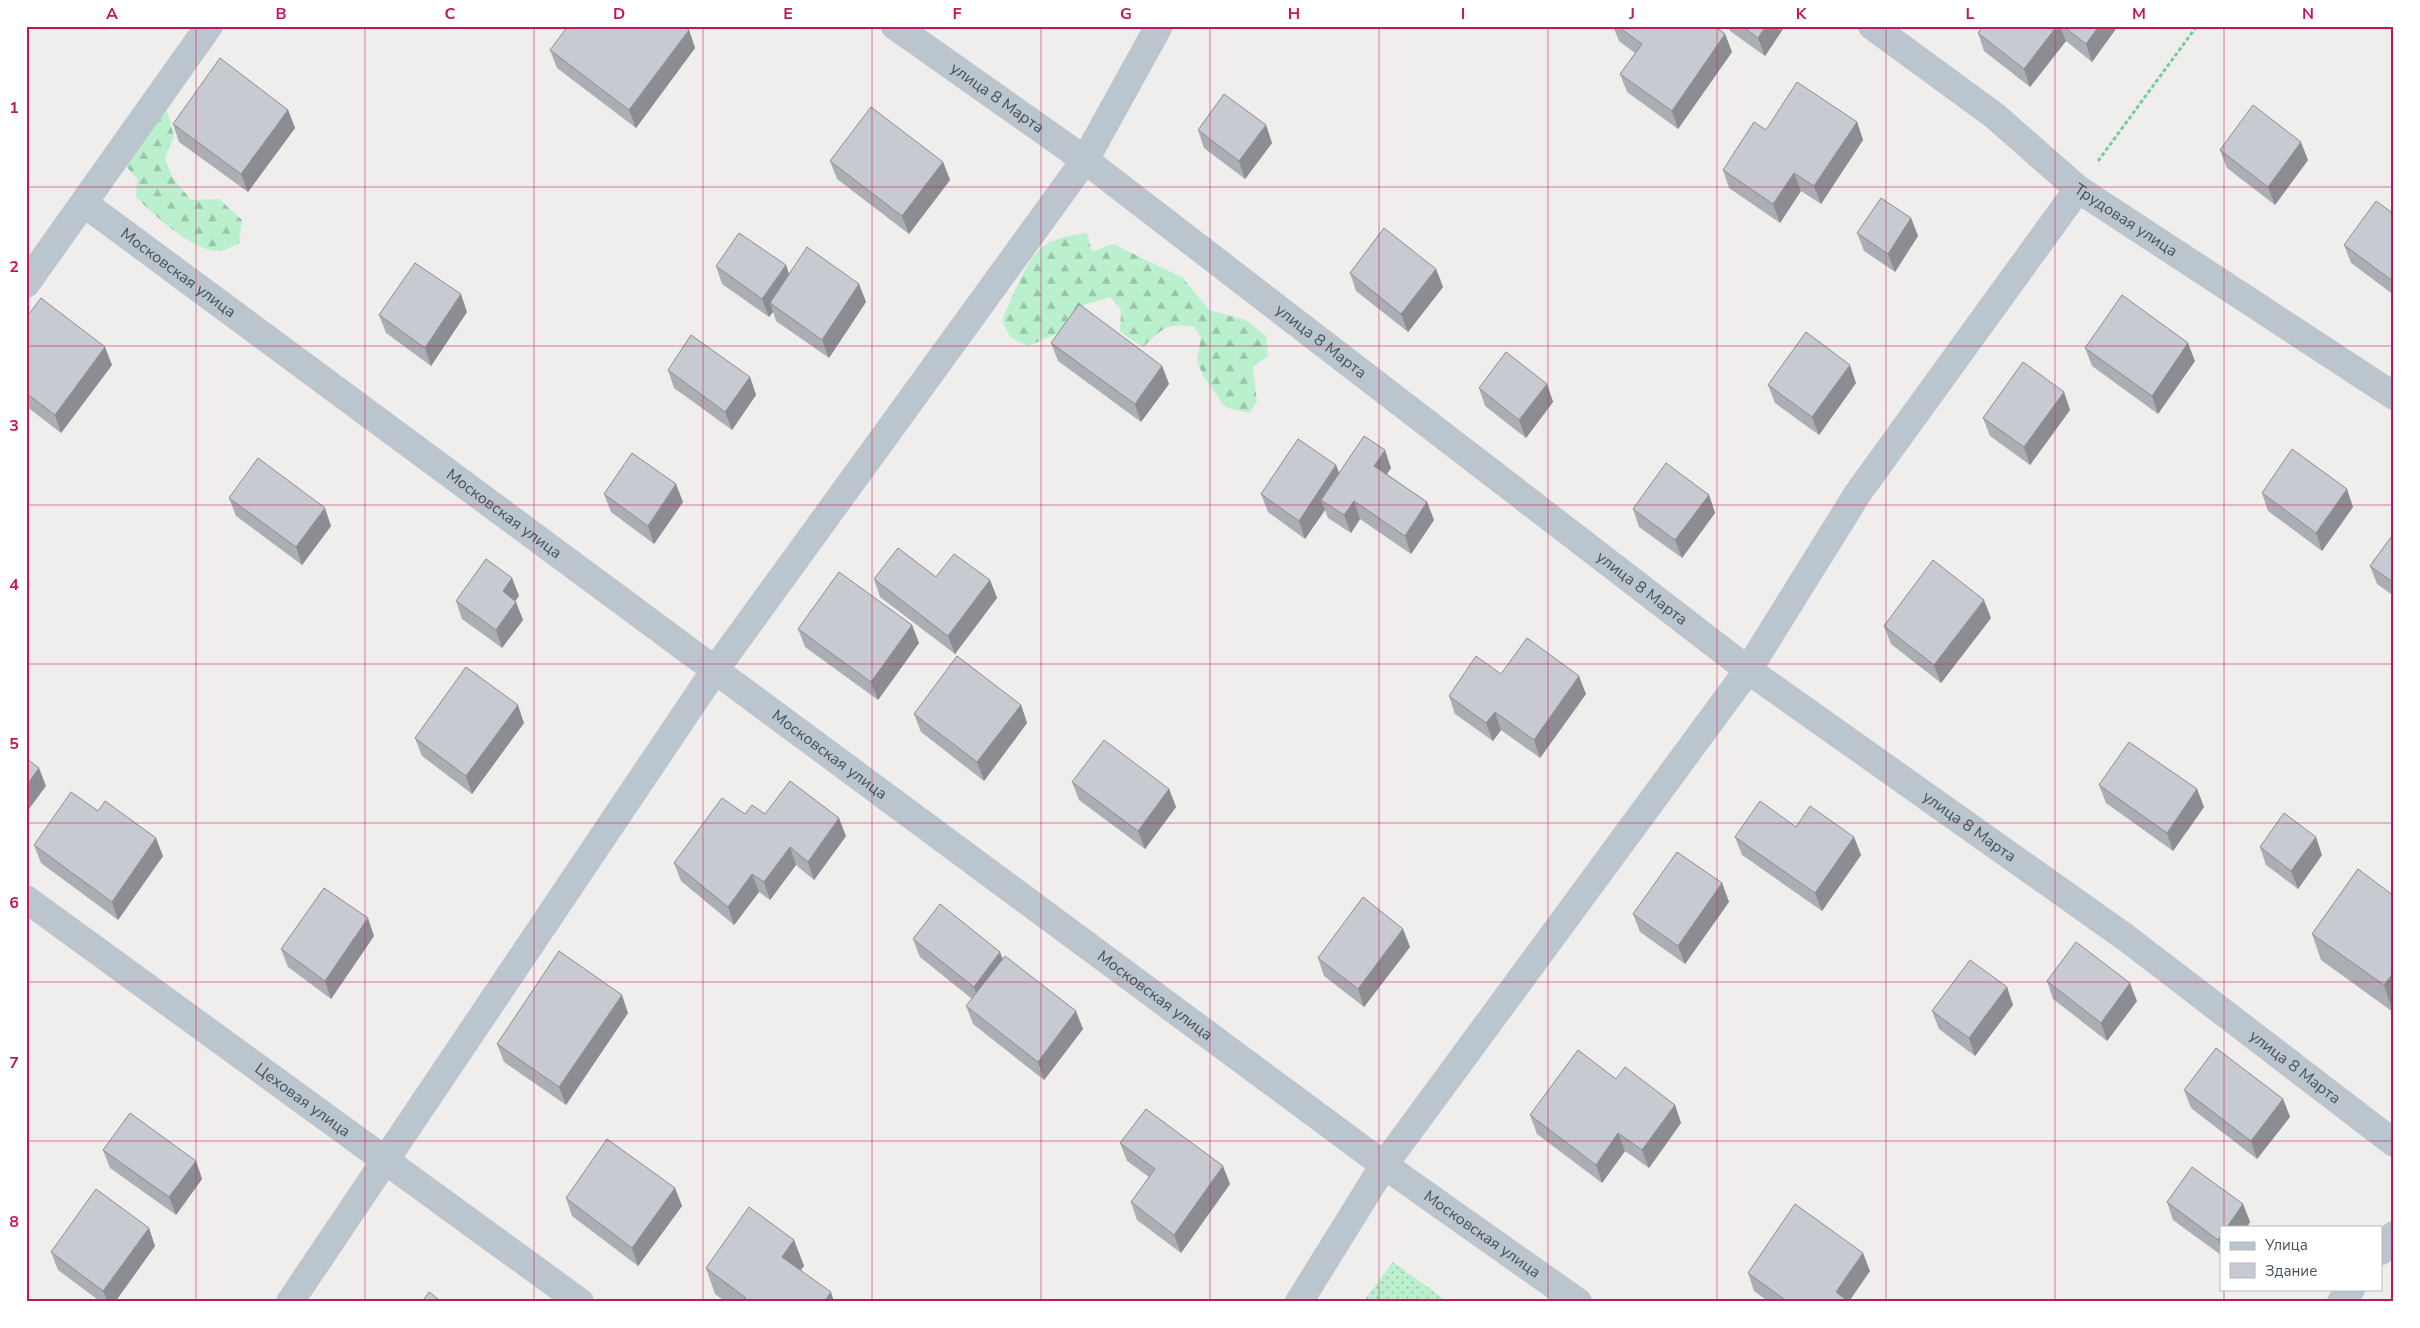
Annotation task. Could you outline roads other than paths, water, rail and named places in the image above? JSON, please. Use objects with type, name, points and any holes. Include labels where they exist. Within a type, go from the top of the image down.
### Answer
[{"type":"street","points":[[26,284],[85,204],[209,26]]},
{"type":"street","name":"улица 8 Марта","points":[[894,26],[1085,160],[1748,670],[2125,937],[2394,1143]]},
{"type":"street","points":[[290,1302],[715,670],[1085,160],[1159,26]]},
{"type":"street","name":"Трудовая улица","points":[[1872,26],[1995,116],[2078,189],[2394,396]]},
{"type":"street","points":[[1299,1302],[1384,1165],[1748,670],[1858,493],[2078,189]]},
{"type":"street","name":"Московская улица","points":[[85,204],[1384,1165],[1578,1302]]},
{"type":"street","name":"Цеховая улица","points":[[26,899],[580,1302]]},
{"type":"street","points":[[2382,1250],[2394,1235]]},
{"type":"street","points":[[2341,1302],[2350,1290]]}]
